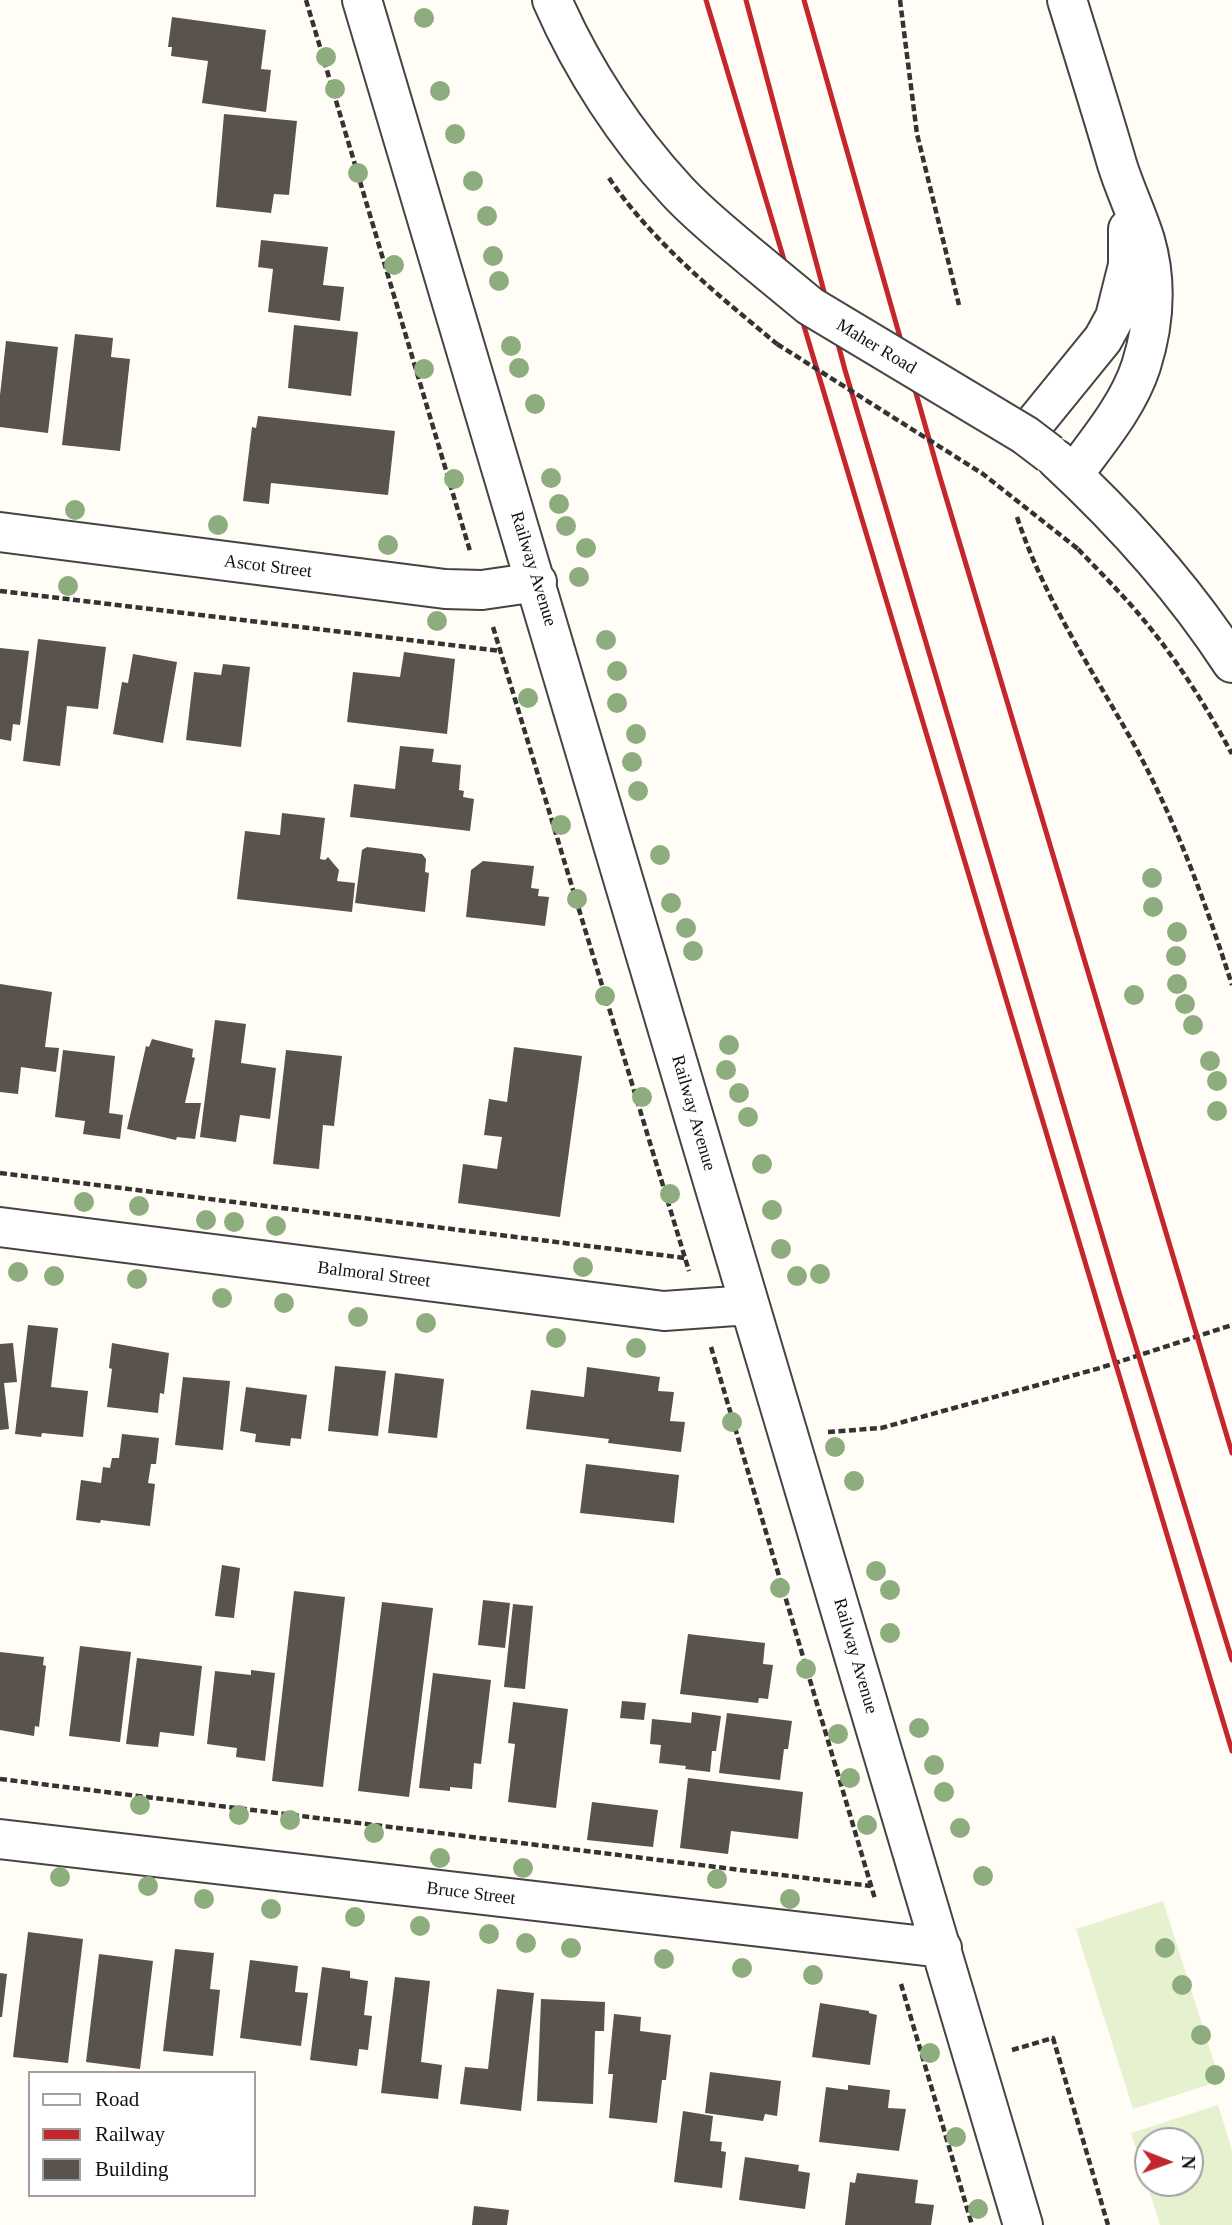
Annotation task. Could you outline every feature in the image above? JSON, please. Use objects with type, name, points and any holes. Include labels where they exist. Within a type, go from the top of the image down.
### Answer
[{"type":"street","name":"Railway Avenue","points":[[362,0],[1023,2225]]},
{"type":"street","name":"Maher Road","points":[[552,0],[585,66],[622,122],[678,193],[810,306],[1047,446],[1167,572],[1201,615],[1232,663]]},
{"type":"street","points":[[1047,446],[1108,427],[1140,370],[1150,331],[1153,294],[1149,255],[1120,172],[1068,0]]},
{"type":"street","points":[[1047,446],[1115,317],[1125,280],[1128,256],[1126,202],[1120,172]]},
{"type":"street","name":"Ascot Street","points":[[0,532],[445,589],[482,590],[537,582]]},
{"type":"street","name":"Balmoral Street","points":[[0,1227],[664,1311],[749,1305]]},
{"type":"street","name":"Bruce Street","points":[[0,1839],[942,1948]]},
{"type":"path","points":[[306,0],[685,1258],[972,2225]]},
{"type":"path","points":[[900,0],[917,134],[960,305]]},
{"type":"path","points":[[777,344],[983,474],[1078,549],[1138,612],[1194,689],[1232,754]]},
{"type":"path","points":[[1017,517],[1030,557],[1052,601],[1131,740],[1174,828],[1210,916],[1232,985]]},
{"type":"path","points":[[0,591],[501,652]]},
{"type":"path","points":[[0,1173],[685,1258]]},
{"type":"path","points":[[792,1444],[825,1432],[881,1428],[1100,1368],[1232,1325]]},
{"type":"path","points":[[0,1779],[871,1886]]},
{"type":"path","points":[[975,2060],[1053,2038],[1108,2225]]},
{"type":"green space","points":[[1163,1901],[1220,2081],[1133,2109],[1076,1929]]},
{"type":"green space","points":[[1218,2105],[1232,2150],[1232,2225],[1160,2225],[1151,2197],[1204,2197],[1204,2127],[1150,2127]]},
{"type":"building","points":[[172,17],[266,30],[261,69],[271,70],[266,112],[202,103],[208,61],[171,56],[172,47],[168,47]]},
{"type":"building","points":[[224,114],[297,121],[289,195],[274,194],[271,213],[216,207]]},
{"type":"building","points":[[261,240],[328,247],[323,285],[344,287],[340,321],[268,312],[273,269],[258,267]]},
{"type":"building","points":[[294,325],[358,332],[351,396],[288,388]]},
{"type":"building","points":[[75,334],[113,338],[111,357],[130,359],[120,451],[62,445]]},
{"type":"building","points":[[6,341],[58,347],[48,433],[0,427],[0,395]]},
{"type":"building","points":[[258,416],[395,431],[388,495],[271,483],[269,504],[243,501],[252,427],[256,428]]},
{"type":"building","points":[[38,639],[106,647],[98,709],[67,706],[60,766],[23,761]]},
{"type":"building","points":[[0,648],[29,651],[20,725],[13,724],[11,741],[0,739]]},
{"type":"building","points":[[404,652],[455,659],[447,734],[347,722],[353,672],[400,677]]},
{"type":"building","points":[[133,654],[177,662],[163,743],[113,734],[122,682],[128,683]]},
{"type":"building","points":[[223,664],[250,667],[241,747],[186,740],[194,672],[221,675]]},
{"type":"building","points":[[400,746],[434,749],[432,762],[461,765],[459,790],[464,791],[463,797],[474,799],[470,831],[350,817],[354,784],[395,789]]},
{"type":"building","points":[[282,813],[325,818],[320,859],[325,860],[328,857],[339,870],[337,881],[355,883],[352,912],[237,899],[245,831],[280,835]]},
{"type":"building","points":[[367,847],[422,854],[426,859],[425,872],[429,873],[425,912],[355,903],[362,850]]},
{"type":"building","points":[[483,861],[534,866],[531,888],[539,889],[538,896],[549,897],[545,926],[466,917],[471,870]]},
{"type":"building","points":[[0,984],[52,992],[45,1047],[59,1048],[56,1072],[21,1067],[18,1094],[0,1092]]},
{"type":"building","points":[[215,1020],[246,1024],[241,1063],[276,1068],[270,1119],[240,1115],[236,1142],[200,1137]]},
{"type":"building","points":[[152,1039],[193,1049],[192,1057],[195,1058],[185,1103],[201,1103],[195,1139],[177,1137],[176,1140],[127,1129],[146,1046],[149,1047]]},
{"type":"building","points":[[514,1047],[582,1056],[560,1217],[458,1203],[463,1164],[497,1169],[502,1137],[484,1135],[489,1099],[507,1102]]},
{"type":"building","points":[[63,1050],[115,1056],[109,1113],[123,1115],[120,1139],[83,1134],[85,1121],[55,1117]]},
{"type":"building","points":[[286,1050],[342,1056],[334,1126],[323,1125],[319,1169],[273,1164]]},
{"type":"building","points":[[28,1325],[58,1328],[51,1387],[88,1391],[83,1437],[42,1433],[41,1437],[15,1434]]},
{"type":"building","points":[[13,1343],[17,1382],[4,1383],[9,1429],[0,1430],[0,1344]]},
{"type":"building","points":[[112,1343],[169,1353],[164,1394],[160,1393],[158,1413],[107,1407]]},
{"type":"building","points":[[335,1366],[386,1371],[378,1436],[328,1431]]},
{"type":"building","points":[[587,1367],[660,1377],[658,1391],[674,1392],[670,1421],[685,1422],[681,1452],[608,1443],[609,1439],[526,1429],[531,1390],[584,1397]]},
{"type":"building","points":[[395,1373],[444,1379],[437,1438],[388,1433]]},
{"type":"building","points":[[183,1377],[230,1381],[223,1450],[175,1445]]},
{"type":"building","points":[[246,1387],[307,1395],[301,1439],[291,1438],[290,1446],[255,1442],[256,1434],[240,1431]]},
{"type":"building","points":[[122,1434],[159,1438],[156,1464],[151,1464],[148,1483],[155,1484],[150,1526],[76,1520],[81,1480],[101,1483],[103,1467],[110,1468],[112,1458],[119,1458]]},
{"type":"building","points":[[586,1464],[679,1475],[674,1523],[580,1513]]},
{"type":"building","points":[[222,1565],[240,1568],[234,1618],[215,1616]]},
{"type":"building","points":[[294,1591],[345,1597],[323,1787],[272,1781]]},
{"type":"building","points":[[483,1600],[510,1603],[505,1648],[478,1645]]},
{"type":"building","points":[[382,1602],[433,1608],[409,1797],[358,1791]]},
{"type":"building","points":[[513,1604],[533,1606],[525,1689],[504,1687]]},
{"type":"building","points":[[688,1634],[765,1643],[763,1664],[773,1665],[768,1699],[759,1698],[758,1703],[680,1694]]},
{"type":"building","points":[[80,1646],[131,1652],[120,1742],[69,1736]]},
{"type":"building","points":[[0,1652],[44,1657],[43,1665],[46,1666],[39,1727],[35,1726],[34,1736],[0,1730]]},
{"type":"building","points":[[137,1658],[202,1666],[194,1736],[160,1732],[158,1747],[126,1744]]},
{"type":"building","points":[[251,1670],[275,1673],[265,1761],[236,1757],[237,1748],[207,1744],[215,1671],[251,1675]]},
{"type":"building","points":[[433,1673],[491,1680],[481,1764],[474,1763],[472,1789],[450,1787],[450,1791],[419,1788]]},
{"type":"building","points":[[622,1701],[646,1703],[644,1720],[620,1718]]},
{"type":"building","points":[[513,1702],[568,1709],[556,1808],[508,1802],[515,1744],[508,1743]]},
{"type":"building","points":[[692,1712],[721,1716],[710,1772],[659,1763],[661,1745],[650,1744],[652,1719],[691,1723]]},
{"type":"building","points":[[727,1713],[792,1721],[788,1749],[784,1749],[780,1780],[719,1773]]},
{"type":"building","points":[[688,1778],[803,1792],[798,1839],[731,1831],[728,1854],[680,1848]]},
{"type":"building","points":[[592,1802],[658,1810],[653,1847],[587,1840]]},
{"type":"building","points":[[28,1932],[83,1939],[68,2063],[13,2057]]},
{"type":"building","points":[[175,1949],[214,1953],[210,1989],[220,1990],[213,2056],[163,2051]]},
{"type":"building","points":[[99,1954],[153,1961],[140,2069],[86,2062]]},
{"type":"building","points":[[250,1960],[298,1966],[295,1992],[308,1993],[301,2046],[240,2038]]},
{"type":"building","points":[[322,1967],[350,1971],[350,1978],[368,1981],[364,2015],[372,2016],[368,2050],[359,2049],[357,2066],[310,2060]]},
{"type":"building","points":[[0,1973],[7,1974],[2,2017],[0,2017]]},
{"type":"building","points":[[395,1977],[430,1981],[421,2062],[442,2065],[438,2099],[381,2093]]},
{"type":"building","points":[[497,1989],[534,1993],[521,2111],[460,2104],[465,2067],[488,2069]]},
{"type":"building","points":[[541,1999],[605,2002],[604,2031],[595,2031],[593,2104],[537,2101]]},
{"type":"building","points":[[820,2003],[869,2011],[877,2015],[870,2065],[812,2057]]},
{"type":"building","points":[[614,2014],[641,2017],[640,2031],[671,2035],[666,2080],[662,2080],[657,2123],[609,2118],[613,2074],[608,2074]]},
{"type":"building","points":[[710,2072],[781,2081],[777,2116],[765,2114],[763,2121],[705,2113]]},
{"type":"building","points":[[848,2085],[890,2090],[888,2108],[906,2109],[899,2151],[819,2142],[826,2087],[848,2090]]},
{"type":"building","points":[[683,2111],[713,2116],[710,2141],[722,2142],[721,2151],[726,2152],[722,2188],[674,2182]]},
{"type":"building","points":[[745,2157],[799,2165],[798,2171],[810,2173],[805,2209],[739,2200]]},
{"type":"building","points":[[857,2173],[918,2180],[915,2203],[934,2205],[931,2225],[845,2225],[850,2182],[855,2183]]},
{"type":"building","points":[[474,2206],[509,2210],[507,2225],[472,2225]]},
{"type":"railway","points":[[706,0],[1232,1751]]},
{"type":"railway","points":[[746,0],[845,370],[1119,1292],[1232,1660]]},
{"type":"railway","points":[[804,0],[939,474],[1232,1453]]}]
